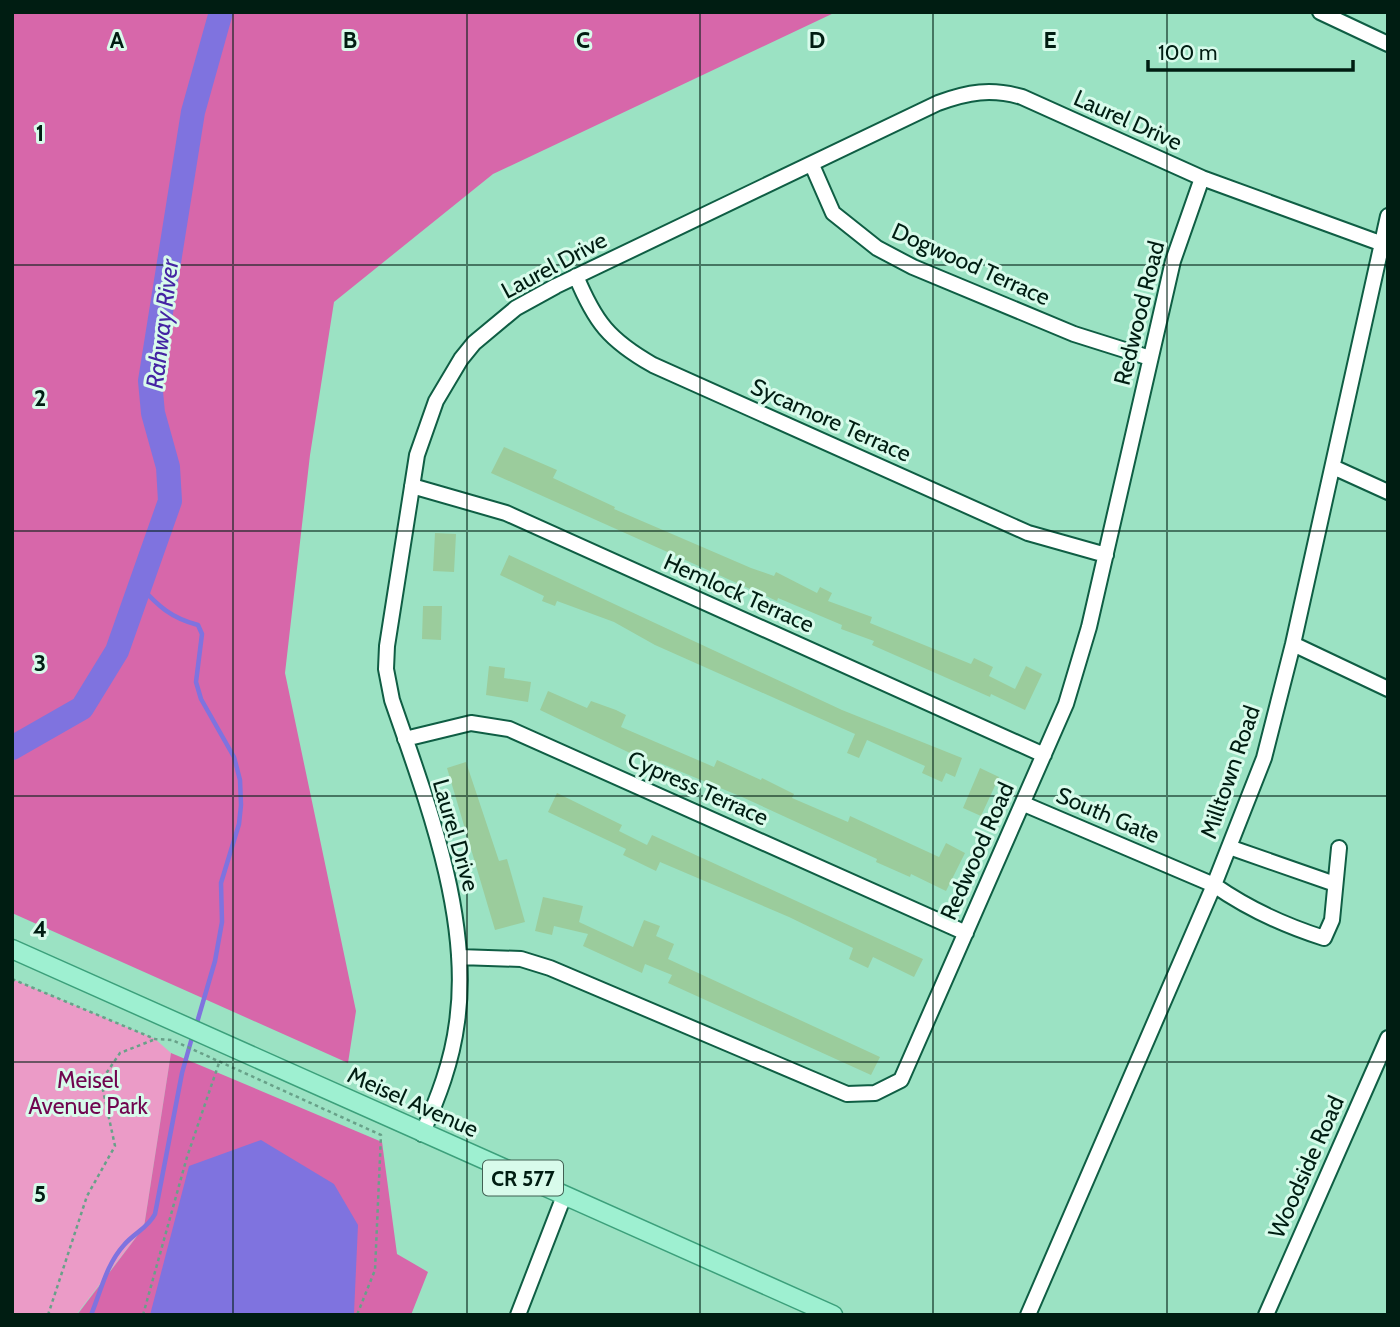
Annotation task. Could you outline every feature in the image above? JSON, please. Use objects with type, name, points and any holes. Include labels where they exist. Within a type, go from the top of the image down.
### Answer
[{"type":"main road","name":"Meisel Avenue","points":[[12,949],[833,1315]]},
{"type":"street","points":[[1320,12],[1388,44]]},
{"type":"street","name":"Laurel Drive","points":[[422,1134],[442,1087],[452,1049],[458,1020],[459,957],[450,889],[392,700],[386,669],[417,455],[436,401],[461,359],[516,308],[576,276],[938,103],[980,90],[1001,91],[1022,97],[1202,178],[1380,243]]},
{"type":"street","name":"Dogwood Terrace","points":[[812,165],[833,213],[877,248],[913,267],[1074,334],[1150,358]]},
{"type":"street","name":"Redwood Road","points":[[459,957],[521,959],[550,968],[833,1090],[862,1095],[889,1088],[901,1080],[1066,704],[1089,627],[1172,261],[1202,178]]},
{"type":"street","name":"Milltown Road","points":[[1028,1315],[1214,885],[1264,758],[1382,262],[1380,243],[1388,216]]},
{"type":"street","name":"Sycamore Terrace","points":[[576,276],[592,314],[611,337],[653,365],[1028,533],[1106,555]]},
{"type":"street","points":[[1333,467],[1388,492]]},
{"type":"street","name":"Hemlock Terrace","points":[[412,486],[506,513],[1044,755]]},
{"type":"street","points":[[1293,644],[1388,689]]},
{"type":"street","name":"Cypress Terrace","points":[[405,739],[471,723],[509,729],[966,933]]},
{"type":"street","name":"South Gate","points":[[1024,804],[1214,885],[1233,898],[1299,930],[1324,938],[1332,920],[1335,884]]},
{"type":"street","points":[[1229,847],[1335,884],[1339,848]]},
{"type":"street","name":"Woodside Road","points":[[1266,1315],[1388,1038]]},
{"type":"street","points":[[518,1315],[564,1196]]},
{"type":"path","points":[[12,979],[155,1039],[172,1040],[382,1135],[375,1270],[357,1315]]},
{"type":"path","points":[[48,1315],[87,1196],[115,1146],[101,1081],[120,1053],[155,1039]]},
{"type":"path","points":[[143,1315],[187,1157],[219,1062]]},
{"type":"green space","name":"Meisel Avenue Park","points":[[12,979],[155,1039],[171,1053],[144,1227],[76,1315],[12,1315]]},
{"type":"shaded area","points":[[12,12],[836,12],[493,174],[334,302],[310,455],[285,673],[356,1011],[348,1063],[12,913]]},
{"type":"shaded area","points":[[171,1053],[382,1142],[397,1254],[428,1272],[411,1315],[77,1315],[144,1227]]},
{"type":"shaded area","points":[[261,1140],[334,1184],[358,1225],[354,1313],[150,1315],[189,1166]]},
{"type":"building","points":[[504,447],[557,470],[553,478],[615,507],[614,509],[751,568],[774,576],[776,572],[817,593],[820,587],[832,593],[828,601],[872,617],[870,623],[971,664],[974,658],[993,667],[989,676],[1015,689],[1026,666],[1042,674],[1025,710],[991,694],[990,697],[872,645],[874,641],[841,629],[842,625],[778,598],[777,601],[491,473]]},
{"type":"building","points":[[435,533],[456,534],[454,572],[433,571]]},
{"type":"building","points":[[509,555],[842,710],[962,758],[955,777],[946,773],[942,782],[922,773],[925,766],[867,740],[859,758],[847,753],[855,734],[655,645],[614,622],[557,601],[555,606],[542,601],[544,596],[500,575]]},
{"type":"building","points":[[423,606],[442,606],[441,640],[422,639]]},
{"type":"building","points":[[489,666],[505,668],[504,678],[531,682],[528,702],[486,695]]},
{"type":"building","points":[[548,691],[587,708],[591,701],[616,710],[626,715],[621,727],[714,767],[717,760],[761,780],[762,778],[794,794],[792,798],[848,822],[850,816],[939,857],[946,843],[965,853],[946,891],[911,874],[910,877],[876,862],[877,859],[742,797],[655,761],[653,764],[540,710]]},
{"type":"building","points":[[466,762],[499,861],[507,859],[525,922],[495,930],[447,768]]},
{"type":"building","points":[[980,768],[999,777],[981,816],[963,808]]},
{"type":"building","points":[[557,793],[622,825],[619,831],[647,845],[652,835],[923,959],[914,977],[873,957],[868,968],[849,959],[853,948],[789,917],[660,862],[656,871],[623,855],[626,849],[548,812]]},
{"type":"building","points":[[543,897],[583,906],[579,922],[633,947],[644,920],[660,926],[656,936],[674,944],[668,959],[880,1057],[871,1075],[668,983],[672,975],[645,964],[642,973],[583,946],[588,934],[554,926],[552,935],[535,931]]},
{"type":"waterway","name":"Rahway River","points":[[12,748],[82,708],[117,651],[170,501],[168,467],[153,413],[150,381],[193,112],[221,12]]},
{"type":"waterway","points":[[140,586],[166,610],[180,619],[198,625],[202,634],[196,682],[201,699],[234,757],[240,780],[239,824],[221,883],[222,922],[215,961],[196,1026]]},
{"type":"waterway","points":[[91,1315],[108,1270],[118,1253],[155,1214],[182,1073],[193,1034]]}]
